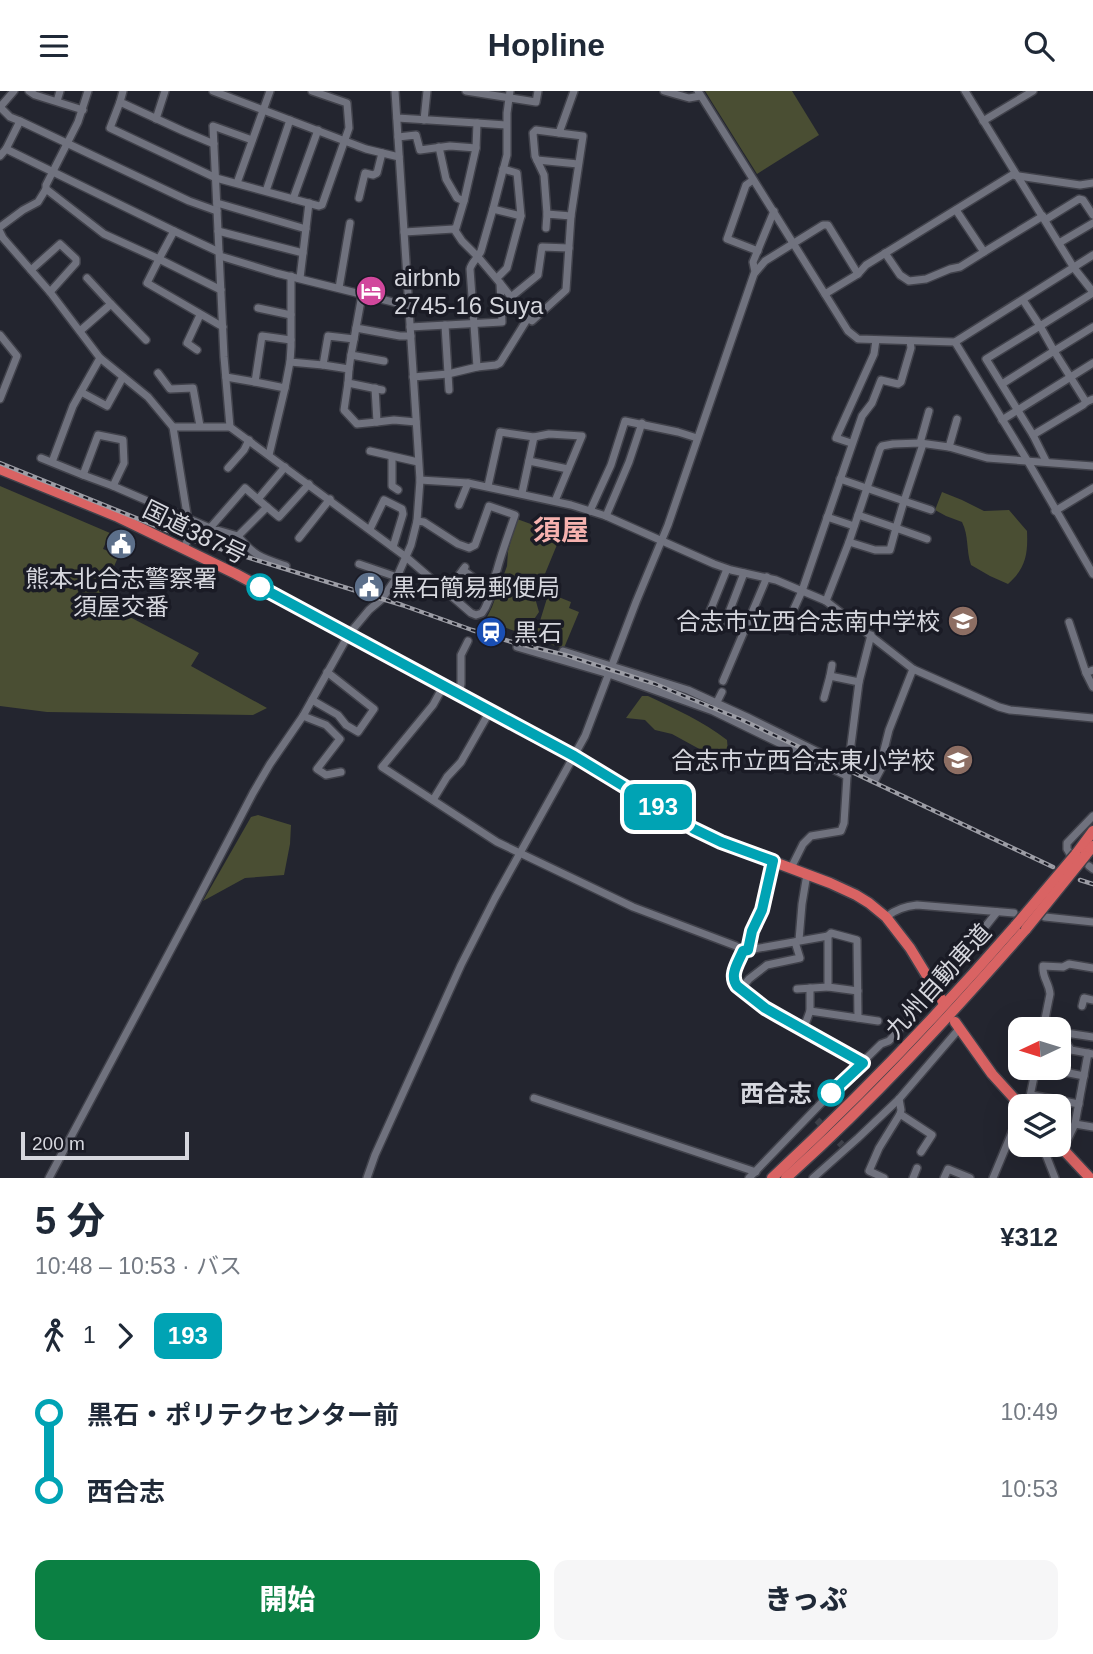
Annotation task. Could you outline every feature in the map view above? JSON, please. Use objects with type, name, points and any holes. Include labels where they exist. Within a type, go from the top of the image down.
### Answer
[{"type":"highway","name":"国道387号","points":[[0,469],[116,516],[236,574],[574,756],[694,829],[856,895],[886,917],[910,948],[943,1003]]},
{"type":"highway","name":"九州自動車道","points":[[1083,860],[1093,831]]},
{"type":"highway","name":"九州自動車道","points":[[772,1178],[904,1050],[1021,927],[1093,846]]},
{"type":"highway","name":"九州自動車道","points":[[786,1178],[854,1114],[947,1019],[1021,927]]},
{"type":"highway","points":[[957,1025],[992,1074],[1010,1094]]},
{"type":"highway","points":[[1070,1157],[1090,1178]]},
{"type":"street","points":[[29,91],[34,95],[83,110]]},
{"type":"street","points":[[57,101],[60,91]]},
{"type":"street","points":[[88,91],[83,110],[38,202],[23,210],[0,230],[3,238],[50,292],[100,358],[148,397],[173,427],[190,533],[184,549]]},
{"type":"street","points":[[123,91],[110,128],[216,178],[319,206],[322,205],[349,128],[347,103],[312,91]]},
{"type":"street","points":[[156,119],[165,91]]},
{"type":"street","points":[[213,91],[345,141],[399,157]]},
{"type":"street","points":[[237,183],[270,91]]},
{"type":"street","points":[[49,1178],[253,793],[303,716],[349,634],[382,599],[397,577],[406,557],[417,521],[420,480],[395,91]]},
{"type":"street","points":[[424,120],[427,91]]},
{"type":"street","points":[[466,91],[509,94],[537,102],[538,91]]},
{"type":"street","points":[[559,133],[574,91]]},
{"type":"street","points":[[664,91],[689,98],[699,93],[825,295],[852,335],[858,339],[955,342],[1093,255]]},
{"type":"street","points":[[965,91],[1074,268],[1093,292],[986,359],[1046,461]]},
{"type":"street","points":[[984,121],[1032,91]]},
{"type":"street","points":[[11,92],[0,107],[10,117],[189,201],[306,229]]},
{"type":"street","points":[[477,367],[470,266],[478,257],[507,155],[509,94]]},
{"type":"street","points":[[120,101],[214,143]]},
{"type":"street","points":[[397,118],[506,125]]},
{"type":"street","points":[[265,191],[290,120]]},
{"type":"street","points":[[20,121],[3,152],[220,254],[291,276],[409,306]]},
{"type":"street","points":[[454,229],[464,201],[476,148],[477,123]]},
{"type":"street","points":[[230,427],[213,126],[252,140]]},
{"type":"street","points":[[293,199],[318,130]]},
{"type":"street","points":[[454,229],[532,321],[566,290],[571,216],[583,136],[536,130],[533,134],[535,156],[544,175],[546,228]]},
{"type":"street","points":[[398,137],[416,135],[420,150],[439,147],[476,148]]},
{"type":"street","points":[[439,147],[446,179],[457,198],[464,201]]},
{"type":"street","points":[[359,198],[365,173],[377,173],[382,153]]},
{"type":"street","points":[[537,160],[578,164]]},
{"type":"street","points":[[410,327],[502,322],[499,281],[507,268],[521,216],[517,173],[503,169]]},
{"type":"street","points":[[825,295],[858,274],[866,265],[1012,175],[1080,185],[1093,183]]},
{"type":"street","points":[[753,180],[746,185],[727,240],[758,251]]},
{"type":"street","points":[[46,189],[104,234],[221,290]]},
{"type":"street","points":[[885,253],[900,275],[909,281],[926,279],[960,267],[1079,199],[1083,199],[1093,215]]},
{"type":"street","points":[[300,278],[309,203]]},
{"type":"street","points":[[493,209],[521,216]]},
{"type":"street","points":[[956,210],[984,252]]},
{"type":"street","points":[[755,272],[753,262],[774,211]]},
{"type":"street","points":[[547,214],[571,216]]},
{"type":"street","points":[[1059,243],[1093,222]]},
{"type":"street","points":[[339,288],[350,223]]},
{"type":"street","points":[[367,1178],[461,965],[519,853],[585,736],[662,541],[755,272],[765,261],[823,225],[828,225],[858,274]]},
{"type":"street","points":[[404,232],[454,229]]},
{"type":"street","points":[[218,230],[303,253]]},
{"type":"street","points":[[174,231],[147,283],[223,327]]},
{"type":"street","points":[[31,270],[60,244],[76,259],[76,263],[50,292]]},
{"type":"street","points":[[511,297],[538,275],[542,247],[569,249]]},
{"type":"street","points":[[270,455],[290,362],[291,276]]},
{"type":"street","points":[[87,278],[146,340]]},
{"type":"street","points":[[362,295],[344,410],[357,424],[394,420],[416,422]]},
{"type":"street","points":[[1023,299],[1089,401],[1033,435]]},
{"type":"street","points":[[80,331],[111,305]]},
{"type":"street","points":[[258,308],[291,315]]},
{"type":"street","points":[[197,350],[187,343],[200,315]]},
{"type":"street","points":[[413,377],[448,374],[500,363],[528,318]]},
{"type":"street","points":[[445,325],[449,390]]},
{"type":"street","points":[[1002,384],[1093,327]]},
{"type":"street","points":[[356,328],[411,336]]},
{"type":"street","points":[[0,335],[17,356],[0,399]]},
{"type":"street","points":[[323,365],[328,336],[354,339]]},
{"type":"street","points":[[255,382],[262,337],[291,340]]},
{"type":"street","points":[[852,443],[836,438],[874,354],[876,340]]},
{"type":"street","points":[[787,624],[802,591],[862,416],[872,403],[881,380],[898,384],[901,382],[911,348],[910,341]]},
{"type":"street","points":[[955,342],[1055,511],[1090,562],[1093,575]]},
{"type":"street","points":[[351,355],[384,361]]},
{"type":"street","points":[[52,463],[73,406],[100,358]]},
{"type":"street","points":[[290,362],[349,369]]},
{"type":"street","points":[[1002,420],[1093,363]]},
{"type":"street","points":[[158,373],[170,389],[193,388],[200,426]]},
{"type":"street","points":[[81,392],[107,406],[123,377]]},
{"type":"street","points":[[226,377],[285,388]]},
{"type":"street","points":[[348,383],[379,389],[377,422]]},
{"type":"street","points":[[849,542],[875,550],[890,550],[929,411]]},
{"type":"street","points":[[949,447],[957,419]]},
{"type":"street","points":[[590,510],[611,465],[625,421],[697,438]]},
{"type":"street","points":[[606,516],[642,423]]},
{"type":"street","points":[[173,427],[230,427],[406,557],[471,613],[477,615],[484,611],[515,515],[489,506],[475,545],[469,548],[424,522],[417,521]]},
{"type":"street","points":[[488,486],[499,432],[534,437],[549,434],[582,436],[555,501]]},
{"type":"street","points":[[83,475],[98,435],[123,440],[124,463],[113,486]]},
{"type":"street","points":[[522,493],[534,437]]},
{"type":"street","points":[[228,468],[249,440]]},
{"type":"street","points":[[826,601],[882,446],[922,443],[949,447],[987,458],[1093,466]]},
{"type":"street","points":[[370,451],[418,463]]},
{"type":"street","points":[[392,457],[392,486],[398,490]]},
{"type":"street","points":[[41,458],[210,528],[238,536],[250,551],[259,557],[286,566]]},
{"type":"street","points":[[528,461],[568,470]]},
{"type":"street","points":[[258,499],[285,467]]},
{"type":"street","points":[[839,479],[931,510]]},
{"type":"street","points":[[420,480],[468,482],[590,510],[727,569],[767,577],[826,601],[913,669],[999,707],[1093,718]]},
{"type":"street","points":[[459,505],[468,482]]},
{"type":"street","points":[[210,528],[245,488],[279,517],[309,484]]},
{"type":"street","points":[[1055,511],[1093,488]]},
{"type":"street","points":[[299,538],[330,499]]},
{"type":"street","points":[[370,530],[383,501],[402,509],[393,547]]},
{"type":"street","points":[[238,536],[267,507]]},
{"type":"street","points":[[858,515],[927,539]]},
{"type":"street","points":[[827,517],[854,526]]},
{"type":"street","points":[[359,564],[397,577]]},
{"type":"street","points":[[446,592],[465,568],[482,584],[493,586]]},
{"type":"street","points":[[708,616],[727,569]]},
{"type":"street","points":[[723,628],[744,573]]},
{"type":"street","points":[[723,681],[767,577]]},
{"type":"street","points":[[1069,622],[1090,672],[1093,688]]},
{"type":"street","points":[[791,868],[803,844],[811,836],[841,831],[844,823],[859,682],[871,635]]},
{"type":"street","points":[[459,693],[461,655],[468,641]]},
{"type":"street","points":[[517,647],[688,690],[875,780],[883,765],[889,730],[913,669]]},
{"type":"street","points":[[563,651],[713,711],[847,776]]},
{"type":"street","points":[[824,698],[832,665]]},
{"type":"street","points":[[312,700],[338,715],[346,725],[358,732],[374,709],[327,672]]},
{"type":"street","points":[[830,676],[859,682]]},
{"type":"street","points":[[444,685],[433,705],[382,767],[497,842],[621,902],[746,951],[828,936],[831,933],[857,940],[858,1018]]},
{"type":"street","points":[[713,711],[722,692]]},
{"type":"street","points":[[433,800],[447,777],[461,762],[490,711]]},
{"type":"street","points":[[303,716],[326,725],[340,739],[317,769],[326,775],[341,772]]},
{"type":"street","points":[[1083,860],[1067,849],[1067,843],[1093,815]]},
{"type":"street","points":[[773,861],[762,910],[734,973],[734,982],[765,1008],[863,1063]]},
{"type":"street","points":[[741,989],[748,979],[767,965],[800,958],[797,941],[807,874]]},
{"type":"street","points":[[886,917],[906,906],[917,905],[951,911],[1014,913]]},
{"type":"street","points":[[749,1178],[814,1117],[881,1044],[889,1041],[936,990],[997,912]]},
{"type":"street","points":[[1045,917],[1093,922]]},
{"type":"street","points":[[828,936],[828,987]]},
{"type":"street","points":[[1045,1017],[1050,994],[1043,977],[1043,966],[1063,967],[1069,964],[1093,968]]},
{"type":"street","points":[[797,989],[828,987],[858,991]]},
{"type":"street","points":[[803,1030],[810,1011],[810,988]]},
{"type":"street","points":[[1082,1006],[1084,998],[1093,1000]]},
{"type":"street","points":[[810,1011],[878,1021]]},
{"type":"street","points":[[813,1178],[899,1099],[957,1025]]},
{"type":"street","points":[[1071,1034],[1093,1037]]},
{"type":"street","points":[[1071,1050],[1090,1054],[1075,1124],[1071,1131]]},
{"type":"street","points":[[1071,1073],[1084,1076]]},
{"type":"street","points":[[534,1098],[756,1172]]},
{"type":"street","points":[[884,1178],[869,1171],[879,1148],[900,1114],[899,1099]]},
{"type":"street","points":[[1071,1102],[1079,1104]]},
{"type":"street","points":[[900,1114],[932,1135],[921,1152]]},
{"type":"street","points":[[1075,1124],[1093,1127]]},
{"type":"street","points":[[993,1178],[1008,1142]]},
{"type":"street","points":[[1047,1157],[1055,1178]]},
{"type":"street","points":[[913,1178],[917,1168]]},
{"type":"street","points":[[944,1178],[948,1169],[970,1178]]},
{"type":"green space","points":[[705,91],[792,91],[819,135],[757,174]]},
{"type":"green space","points":[[0,486],[110,533],[103,549],[119,555],[99,601],[199,653],[191,666],[267,708],[253,715],[47,712],[0,706]]},
{"type":"green space","points":[[942,492],[984,511],[1009,510],[1027,531],[1025,560],[1008,584],[971,565],[962,522],[935,510]]},
{"type":"green space","points":[[517,519],[561,535],[535,598],[539,612],[524,634],[485,621],[507,566],[508,551]]},
{"type":"green space","points":[[548,595],[571,602],[569,608],[579,612],[564,648],[552,645],[536,634]]},
{"type":"green space","points":[[642,696],[648,696],[679,711],[718,733],[727,740],[726,757],[714,757],[672,734],[655,730],[645,720],[626,718]]},
{"type":"green space","points":[[258,815],[291,825],[284,875],[245,878],[203,901],[251,817]]},
{"type":"tunnel","points":[[817,1120],[842,1145]]},
{"type":"railway","points":[[0,463],[188,539],[402,605],[472,630],[565,655],[655,684],[740,719],[1053,867]]},
{"type":"railway","points":[[1080,880],[1093,884]]},
{"type":"bus line","name":"193","points":[[260,587],[574,756],[694,829],[773,861],[762,910],[752,931],[748,950],[743,951],[734,973],[734,982],[765,1008],[863,1063],[831,1093]]},
{"type":"place","name":"airbnb 2745-16 Suya","points":[[371,291]]},
{"type":"place","name":"熊本北合志警察署 須屋交番","points":[[121,544]]},
{"type":"place","name":"黒石簡易郵便局","points":[[369,587]]},
{"type":"place","name":"合志市立西合志南中学校","points":[[963,621]]},
{"type":"place","name":"黒石","points":[[491,632]]},
{"type":"place","name":"合志市立西合志東小学校","points":[[958,760]]},
{"type":"place","name":"西合志","points":[[831,1093]]},
{"type":"district","name":"須屋","points":[[561,530]]}]
